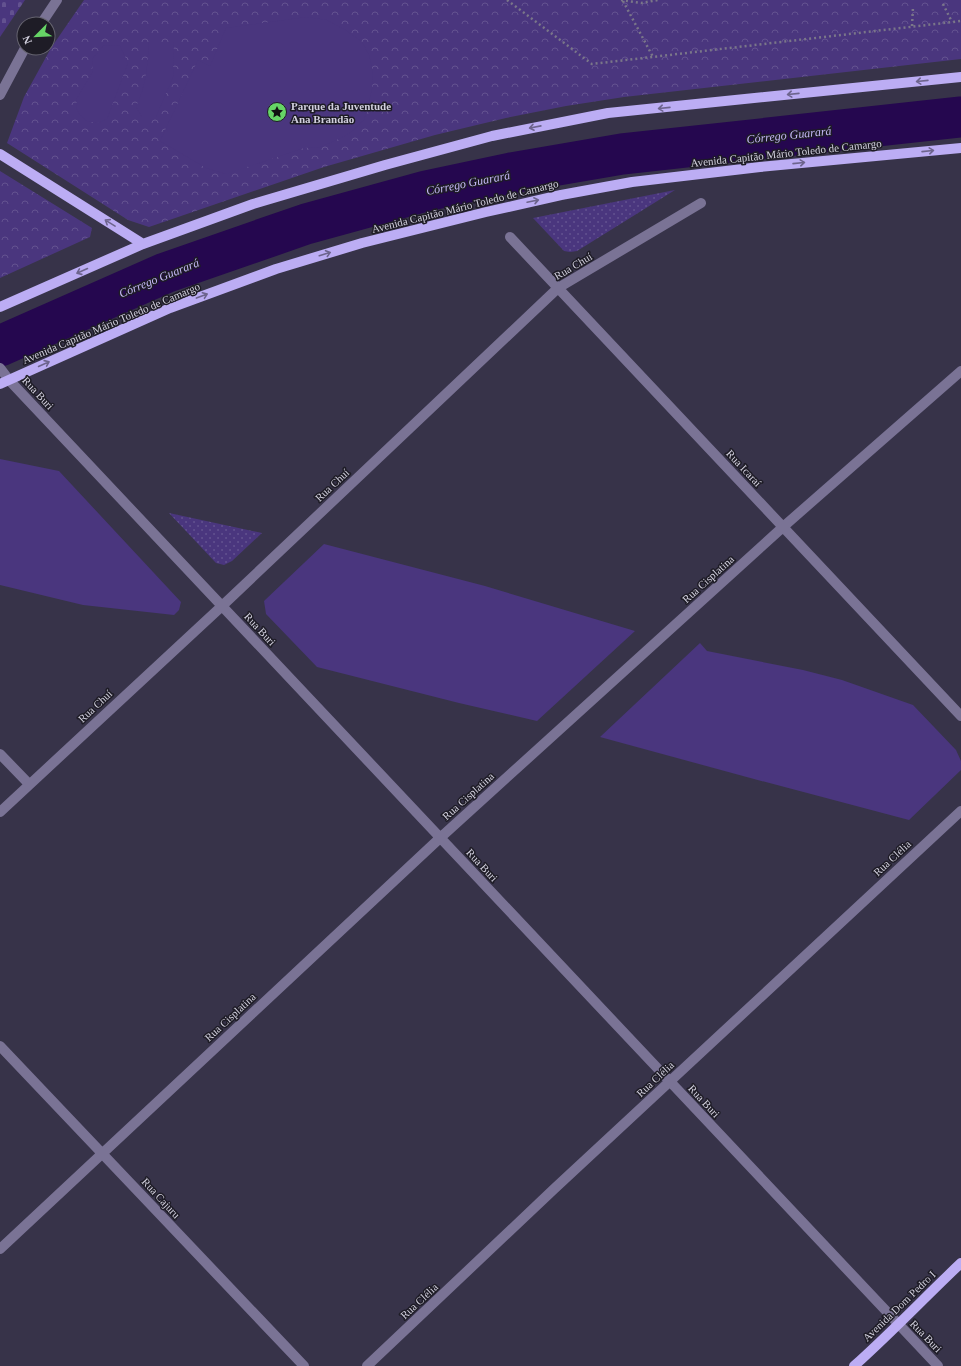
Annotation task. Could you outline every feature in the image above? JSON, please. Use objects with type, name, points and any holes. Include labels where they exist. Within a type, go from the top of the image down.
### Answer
[{"type":"main road","points":[[0,307],[143,244],[253,204],[385,165],[492,136],[608,113],[961,77]]},
{"type":"main road","name":"Avenida Capitão Mário Toledo de Camargo","points":[[4,382],[170,308],[276,269],[362,243],[486,212],[561,195],[632,182],[760,167],[961,148]]},
{"type":"main road","points":[[0,154],[143,244]]},
{"type":"main road","name":"Avenida Dom Pedro I","points":[[854,1366],[961,1263]]},
{"type":"street","points":[[46,16],[57,0]]},
{"type":"street","points":[[0,95],[21,56]]},
{"type":"street","name":"Rua Chuí","points":[[0,812],[222,606],[558,288],[701,203]]},
{"type":"street","name":"Rua Icaraí","points":[[510,237],[961,716]]},
{"type":"street","name":"Rua Buri","points":[[0,368],[4,382],[222,606],[938,1366]]},
{"type":"street","name":"Rua Cisplatina","points":[[0,1249],[440,838],[783,527],[959,376]]},
{"type":"street","points":[[0,754],[29,784]]},
{"type":"street","name":"Rua Clélia","points":[[367,1366],[669,1082],[961,811]]},
{"type":"street","name":"Rua Cajuru","points":[[0,1046],[304,1366]]},
{"type":"path","points":[[507,0],[592,64],[961,21]]},
{"type":"path","points":[[622,0],[654,57]]},
{"type":"path","points":[[622,0],[641,3],[658,0]]},
{"type":"path","points":[[943,4],[952,22]]},
{"type":"path","points":[[912,26],[914,7]]},
{"type":"green space","points":[[0,0],[25,0],[0,37]]},
{"type":"green space","name":"Parque da Juventude Ana Brandão","points":[[84,0],[961,0],[961,59],[624,97],[566,106],[506,118],[435,135],[324,167],[149,227],[128,220],[7,143],[24,97],[47,56],[56,56],[56,41]]},
{"type":"green space","points":[[306,17],[327,20],[347,31],[362,42],[369,55],[373,72],[372,89],[364,120],[351,132],[320,147],[304,148],[226,174],[206,168],[160,141],[198,60],[210,66],[226,28]]},
{"type":"green space","points":[[149,42],[174,42],[173,77],[156,117],[142,117],[136,107],[140,98],[147,67]]},
{"type":"green space","points":[[104,45],[120,46],[128,63],[107,119],[98,123],[87,121],[80,115],[76,108],[77,98],[92,73],[93,58]]},
{"type":"green space","points":[[0,171],[92,228],[90,237],[0,278]]},
{"type":"green space","points":[[675,190],[577,251],[564,251],[533,218]]},
{"type":"green space","points":[[0,459],[59,471],[181,602],[179,610],[174,615],[83,605],[0,585]]},
{"type":"green space","points":[[169,513],[262,533],[232,561],[224,565],[216,563]]},
{"type":"green space","points":[[324,544],[485,586],[635,631],[537,721],[317,667],[266,614],[264,601]]},
{"type":"green space","points":[[700,643],[707,651],[803,670],[842,680],[913,705],[956,750],[961,761],[961,770],[909,820],[600,737]]},
{"type":"waterway","name":"Córrego Guarará","points":[[0,346],[165,273],[306,224],[426,191],[511,173],[622,154],[961,117]]},
{"type":"place","name":"Parque da Juventude Ana Brandão","points":[[277,112]]}]
